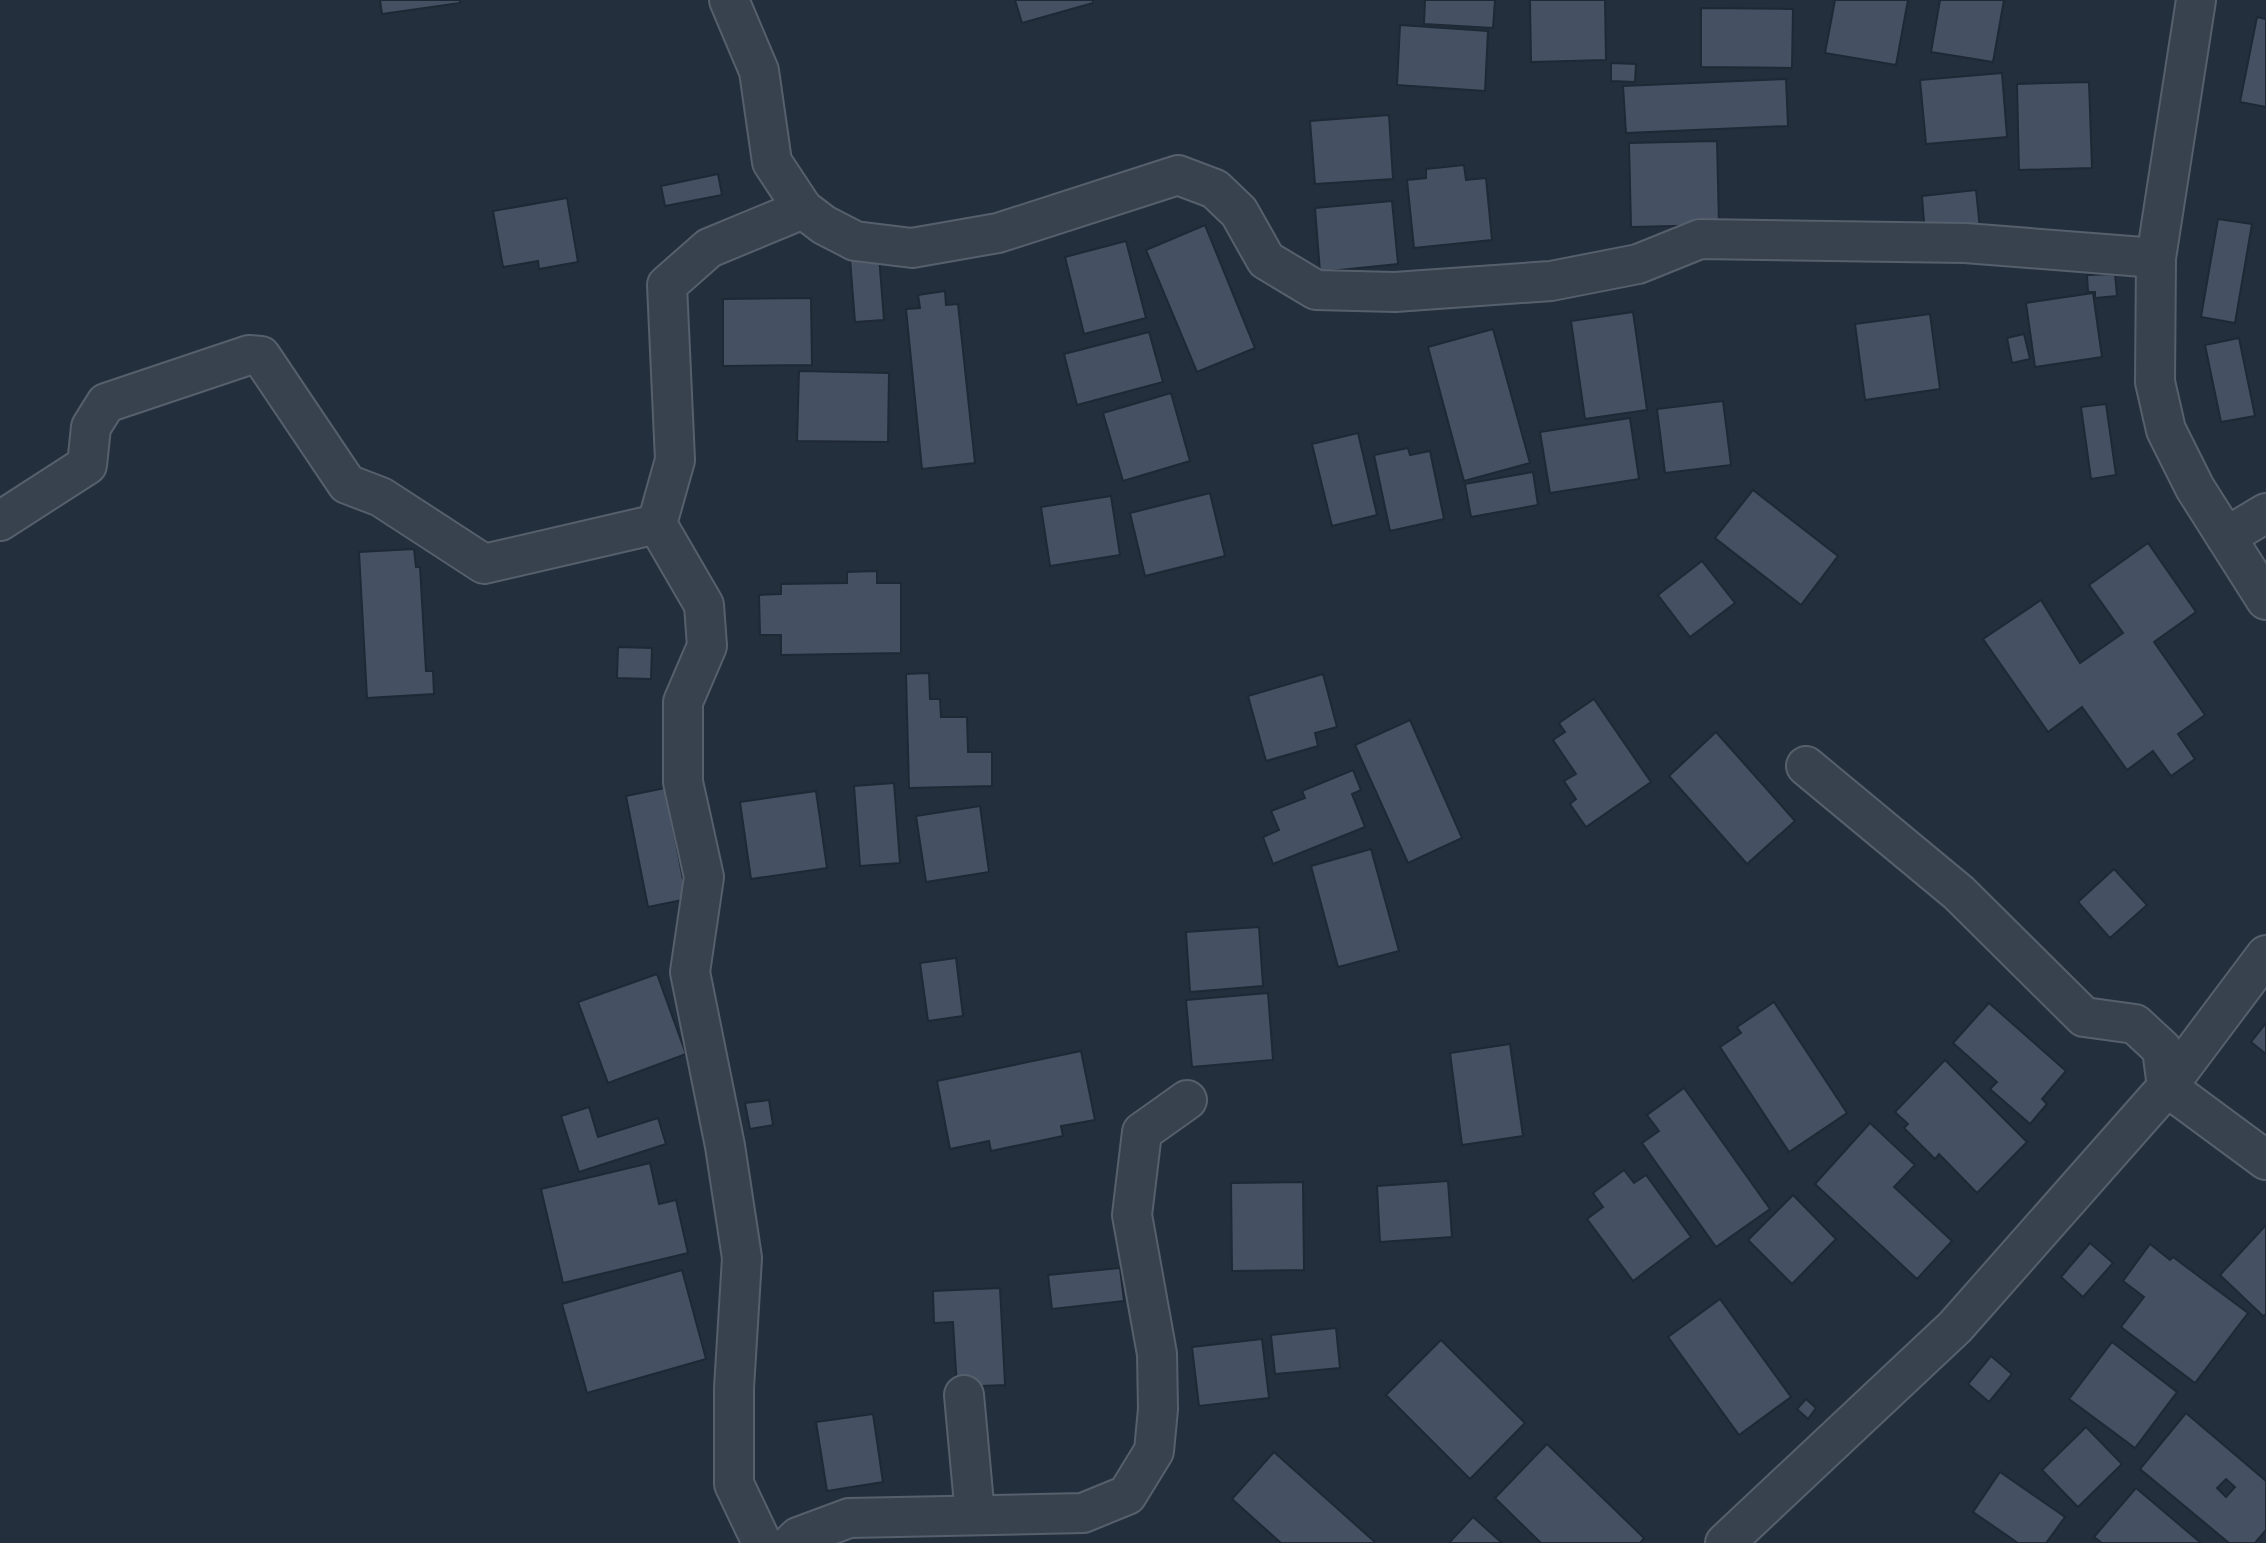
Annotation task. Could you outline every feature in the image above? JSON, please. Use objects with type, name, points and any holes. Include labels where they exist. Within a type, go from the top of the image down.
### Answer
[{"type":"street","points":[[729,0],[759,71],[772,162],[803,209],[824,225],[855,241],[912,248],[998,233],[1178,175],[1215,189],[1239,212],[1266,260],[1316,290],[1395,292],[1551,281],[1637,264],[1700,239],[1965,243],[2156,258]]},
{"type":"street","points":[[2196,0],[2156,258],[2155,383],[2166,430],[2195,488],[2266,600]]},
{"type":"street","points":[[762,1543],[734,1484],[734,1388],[743,1258],[725,1146],[690,972],[704,877],[683,782],[683,702],[707,646],[704,605],[657,524],[676,460],[667,285],[709,248],[803,209]]},
{"type":"street","points":[[0,522],[87,465],[90,427],[106,404],[249,355],[261,356],[347,485],[381,497],[484,564],[657,524]]},
{"type":"street","points":[[2226,537],[2266,513]]},
{"type":"street","points":[[1806,766],[1959,893],[2084,1017],[2135,1024],[2161,1049],[2167,1087],[2266,1160]]},
{"type":"street","points":[[1725,1543],[1955,1327],[2167,1087],[2266,955]]},
{"type":"street","points":[[792,1543],[798,1536],[849,1518],[1083,1513],[1127,1495],[1154,1451],[1158,1409],[1157,1354],[1132,1215],[1142,1132],[1187,1100]]},
{"type":"street","points":[[964,1395],[975,1515]]},
{"type":"building","points":[[380,0],[460,0],[460,3],[382,14]]},
{"type":"building","points":[[1015,0],[1093,0],[1093,3],[1022,23]]},
{"type":"building","points":[[1425,0],[1495,0],[1493,28],[1424,24]]},
{"type":"building","points":[[1530,0],[1605,0],[1606,60],[1531,62]]},
{"type":"building","points":[[1835,0],[1908,0],[1896,65],[1825,53]]},
{"type":"building","points":[[1940,0],[2004,0],[1993,62],[1931,52]]},
{"type":"building","points":[[1701,8],[1793,9],[1792,68],[1701,67]]},
{"type":"building","points":[[2257,17],[2266,19],[2266,107],[2240,102]]},
{"type":"building","points":[[1400,25],[1488,31],[1485,91],[1397,85]]},
{"type":"building","points":[[1611,63],[1636,64],[1635,82],[1611,81]]},
{"type":"building","points":[[2002,73],[2007,137],[1926,144],[1920,80]]},
{"type":"building","points":[[1786,79],[1788,126],[1626,133],[1623,86]]},
{"type":"building","points":[[2089,82],[2092,168],[2019,170],[2017,84]]},
{"type":"building","points":[[1389,115],[1393,179],[1315,184],[1310,121]]},
{"type":"building","points":[[1717,141],[1719,225],[1631,227],[1629,143]]},
{"type":"building","points":[[1464,165],[1466,180],[1486,178],[1492,240],[1414,248],[1407,180],[1426,178],[1426,169]]},
{"type":"building","points":[[718,174],[722,195],[665,206],[661,186]]},
{"type":"building","points":[[1976,190],[1980,229],[1925,234],[1922,196]]},
{"type":"building","points":[[567,198],[578,262],[539,269],[538,261],[503,267],[493,211]]},
{"type":"building","points":[[1392,201],[1398,264],[1320,272],[1315,208]]},
{"type":"building","points":[[2218,219],[2252,224],[2235,323],[2201,317]]},
{"type":"building","points":[[1205,225],[1255,348],[1197,372],[1146,250]]},
{"type":"building","points":[[1126,241],[1146,318],[1084,334],[1065,257]]},
{"type":"building","points":[[879,256],[884,320],[855,322],[850,259]]},
{"type":"building","points":[[2115,274],[2117,296],[2095,298],[2095,292],[2088,292],[2087,275]]},
{"type":"building","points":[[945,291],[946,305],[958,304],[975,463],[922,469],[906,309],[920,308],[918,295]]},
{"type":"building","points":[[2093,293],[2102,357],[2035,367],[2026,303]]},
{"type":"building","points":[[811,298],[812,365],[723,366],[723,299]]},
{"type":"building","points":[[1633,312],[1647,410],[1585,419],[1571,321]]},
{"type":"building","points":[[1930,314],[1940,389],[1865,400],[1855,324]]},
{"type":"building","points":[[1493,329],[1530,463],[1464,481],[1428,347]]},
{"type":"building","points":[[1149,332],[1163,382],[1077,405],[1064,354]]},
{"type":"building","points":[[2024,334],[2030,359],[2012,363],[2007,338]]},
{"type":"building","points":[[2239,338],[2255,416],[2221,422],[2205,345]]},
{"type":"building","points":[[799,371],[889,373],[888,442],[797,441]]},
{"type":"building","points":[[1171,393],[1190,461],[1123,481],[1103,413]]},
{"type":"building","points":[[1723,401],[1731,465],[1665,473],[1657,409]]},
{"type":"building","points":[[2106,404],[2116,475],[2091,479],[2081,407]]},
{"type":"building","points":[[1630,418],[1639,479],[1550,493],[1540,432]]},
{"type":"building","points":[[1358,433],[1377,515],[1332,526],[1312,444]]},
{"type":"building","points":[[1408,448],[1410,455],[1430,451],[1444,519],[1390,531],[1374,455]]},
{"type":"building","points":[[1533,472],[1538,505],[1471,517],[1465,484]]},
{"type":"building","points":[[1753,490],[1838,556],[1801,605],[1715,538]]},
{"type":"building","points":[[1210,493],[1225,556],[1145,576],[1130,513]]},
{"type":"building","points":[[1111,496],[1120,555],[1050,566],[1041,507]]},
{"type":"building","points":[[2148,543],[2196,612],[2154,642],[2205,715],[2178,734],[2195,759],[2171,776],[2153,751],[2127,770],[2082,707],[2048,732],[1983,639],[2041,600],[2080,663],[2123,633],[2089,585]]},
{"type":"building","points":[[414,549],[416,567],[420,567],[426,671],[433,671],[434,694],[367,698],[359,552]]},
{"type":"building","points":[[1702,561],[1735,603],[1690,637],[1658,595]]},
{"type":"building","points":[[877,571],[877,583],[901,583],[901,653],[781,655],[781,635],[760,635],[759,595],[781,594],[781,584],[847,583],[847,572]]},
{"type":"building","points":[[618,647],[652,648],[651,679],[617,678]]},
{"type":"building","points":[[929,673],[930,699],[940,699],[941,717],[967,717],[968,752],[992,752],[992,786],[909,788],[906,674]]},
{"type":"building","points":[[1323,674],[1337,727],[1315,733],[1318,746],[1266,761],[1248,696]]},
{"type":"building","points":[[1594,699],[1651,782],[1586,827],[1570,804],[1576,799],[1564,781],[1576,774],[1553,740],[1565,732],[1559,723]]},
{"type":"building","points":[[1410,720],[1462,838],[1408,863],[1355,745]]},
{"type":"building","points":[[1716,732],[1795,821],[1747,864],[1669,776]]},
{"type":"building","points":[[1353,770],[1361,790],[1352,794],[1365,827],[1273,864],[1263,837],[1279,830],[1271,811],[1305,798],[1302,791]]},
{"type":"building","points":[[894,783],[900,863],[860,866],[854,786]]},
{"type":"building","points":[[665,788],[687,899],[648,907],[626,796]]},
{"type":"building","points":[[816,791],[827,868],[751,879],[740,802]]},
{"type":"building","points":[[980,806],[989,872],[926,882],[916,816]]},
{"type":"building","points":[[1371,849],[1399,951],[1338,967],[1311,866]]},
{"type":"building","points":[[2114,869],[2147,905],[2110,938],[2078,902]]},
{"type":"building","points":[[1259,927],[1263,986],[1190,992],[1186,932]]},
{"type":"building","points":[[956,958],[963,1016],[928,1021],[920,963]]},
{"type":"building","points":[[657,974],[686,1054],[608,1083],[578,1002]]},
{"type":"building","points":[[1268,993],[1273,1060],[1192,1067],[1186,1000]]},
{"type":"building","points":[[1774,1002],[1847,1113],[1789,1152],[1720,1047],[1741,1033],[1737,1027]]},
{"type":"building","points":[[1989,1003],[2066,1071],[2042,1099],[2047,1104],[2030,1124],[1990,1089],[1997,1082],[1953,1043]]},
{"type":"building","points":[[2266,1023],[2266,1054],[2251,1042]]},
{"type":"building","points":[[1510,1044],[1523,1136],[1462,1145],[1450,1053]]},
{"type":"building","points":[[1081,1051],[1095,1120],[1061,1126],[1063,1136],[991,1151],[989,1141],[950,1149],[937,1081]]},
{"type":"building","points":[[1945,1060],[2027,1142],[1977,1193],[1939,1154],[1935,1159],[1904,1128],[1908,1124],[1895,1112]]},
{"type":"building","points":[[1684,1088],[1770,1209],[1716,1247],[1642,1143],[1659,1131],[1647,1115]]},
{"type":"building","points":[[769,1100],[773,1125],[750,1129],[745,1103]]},
{"type":"building","points":[[589,1107],[598,1137],[658,1118],[666,1144],[579,1172],[561,1116]]},
{"type":"building","points":[[1870,1123],[1915,1165],[1894,1187],[1952,1241],[1917,1279],[1815,1184]]},
{"type":"building","points":[[650,1163],[659,1204],[676,1200],[688,1253],[563,1283],[541,1189]]},
{"type":"building","points":[[1624,1170],[1634,1183],[1646,1175],[1691,1237],[1633,1281],[1587,1219],[1603,1207],[1593,1193]]},
{"type":"building","points":[[1448,1181],[1452,1237],[1380,1242],[1377,1186]]},
{"type":"building","points":[[1303,1182],[1304,1270],[1232,1271],[1231,1183]]},
{"type":"building","points":[[1793,1195],[1836,1239],[1792,1284],[1748,1240]]},
{"type":"building","points":[[2266,1225],[2266,1314],[2263,1316],[2220,1275]]},
{"type":"building","points":[[2090,1243],[2113,1263],[2083,1297],[2061,1277]]},
{"type":"building","points":[[2150,1244],[2170,1260],[2173,1257],[2248,1313],[2195,1383],[2121,1327],[2144,1297],[2123,1281]]},
{"type":"building","points":[[1120,1268],[1124,1301],[1052,1309],[1048,1275]]},
{"type":"building","points":[[682,1270],[706,1359],[587,1393],[562,1304]]},
{"type":"building","points":[[1000,1288],[1005,1385],[957,1387],[953,1322],[934,1323],[933,1291]]},
{"type":"building","points":[[1720,1299],[1791,1397],[1739,1435],[1668,1337]]},
{"type":"building","points":[[1336,1328],[1340,1368],[1275,1374],[1271,1335]]},
{"type":"building","points":[[1262,1339],[1269,1398],[1199,1406],[1192,1347]]},
{"type":"building","points":[[1441,1340],[1525,1423],[1470,1479],[1386,1395]]},
{"type":"building","points":[[2112,1342],[2177,1392],[2135,1448],[2069,1399]]},
{"type":"building","points":[[1991,1356],[2012,1374],[1989,1402],[1968,1384]]},
{"type":"building","points":[[1806,1399],[1816,1408],[1808,1419],[1797,1409]]},
{"type":"building","points":[[2186,1413],[2266,1481],[2266,1530],[2255,1543],[2229,1543],[2140,1469]],"holes":[[[2226,1479],[2235,1487],[2226,1497],[2217,1488]]]},
{"type":"building","points":[[873,1414],[883,1482],[827,1491],[816,1422]]},
{"type":"building","points":[[2086,1427],[2122,1464],[2078,1507],[2042,1470]]},
{"type":"building","points":[[1547,1444],[1644,1538],[1640,1543],[1541,1543],[1495,1498]]},
{"type":"building","points":[[1274,1452],[1376,1543],[1281,1543],[1232,1499]]},
{"type":"building","points":[[2000,1472],[2065,1517],[2046,1543],[2018,1543],[1973,1512]]},
{"type":"building","points":[[2136,1488],[2201,1543],[2102,1543],[2094,1537]]},
{"type":"building","points":[[1473,1517],[1502,1543],[1449,1543]]}]
